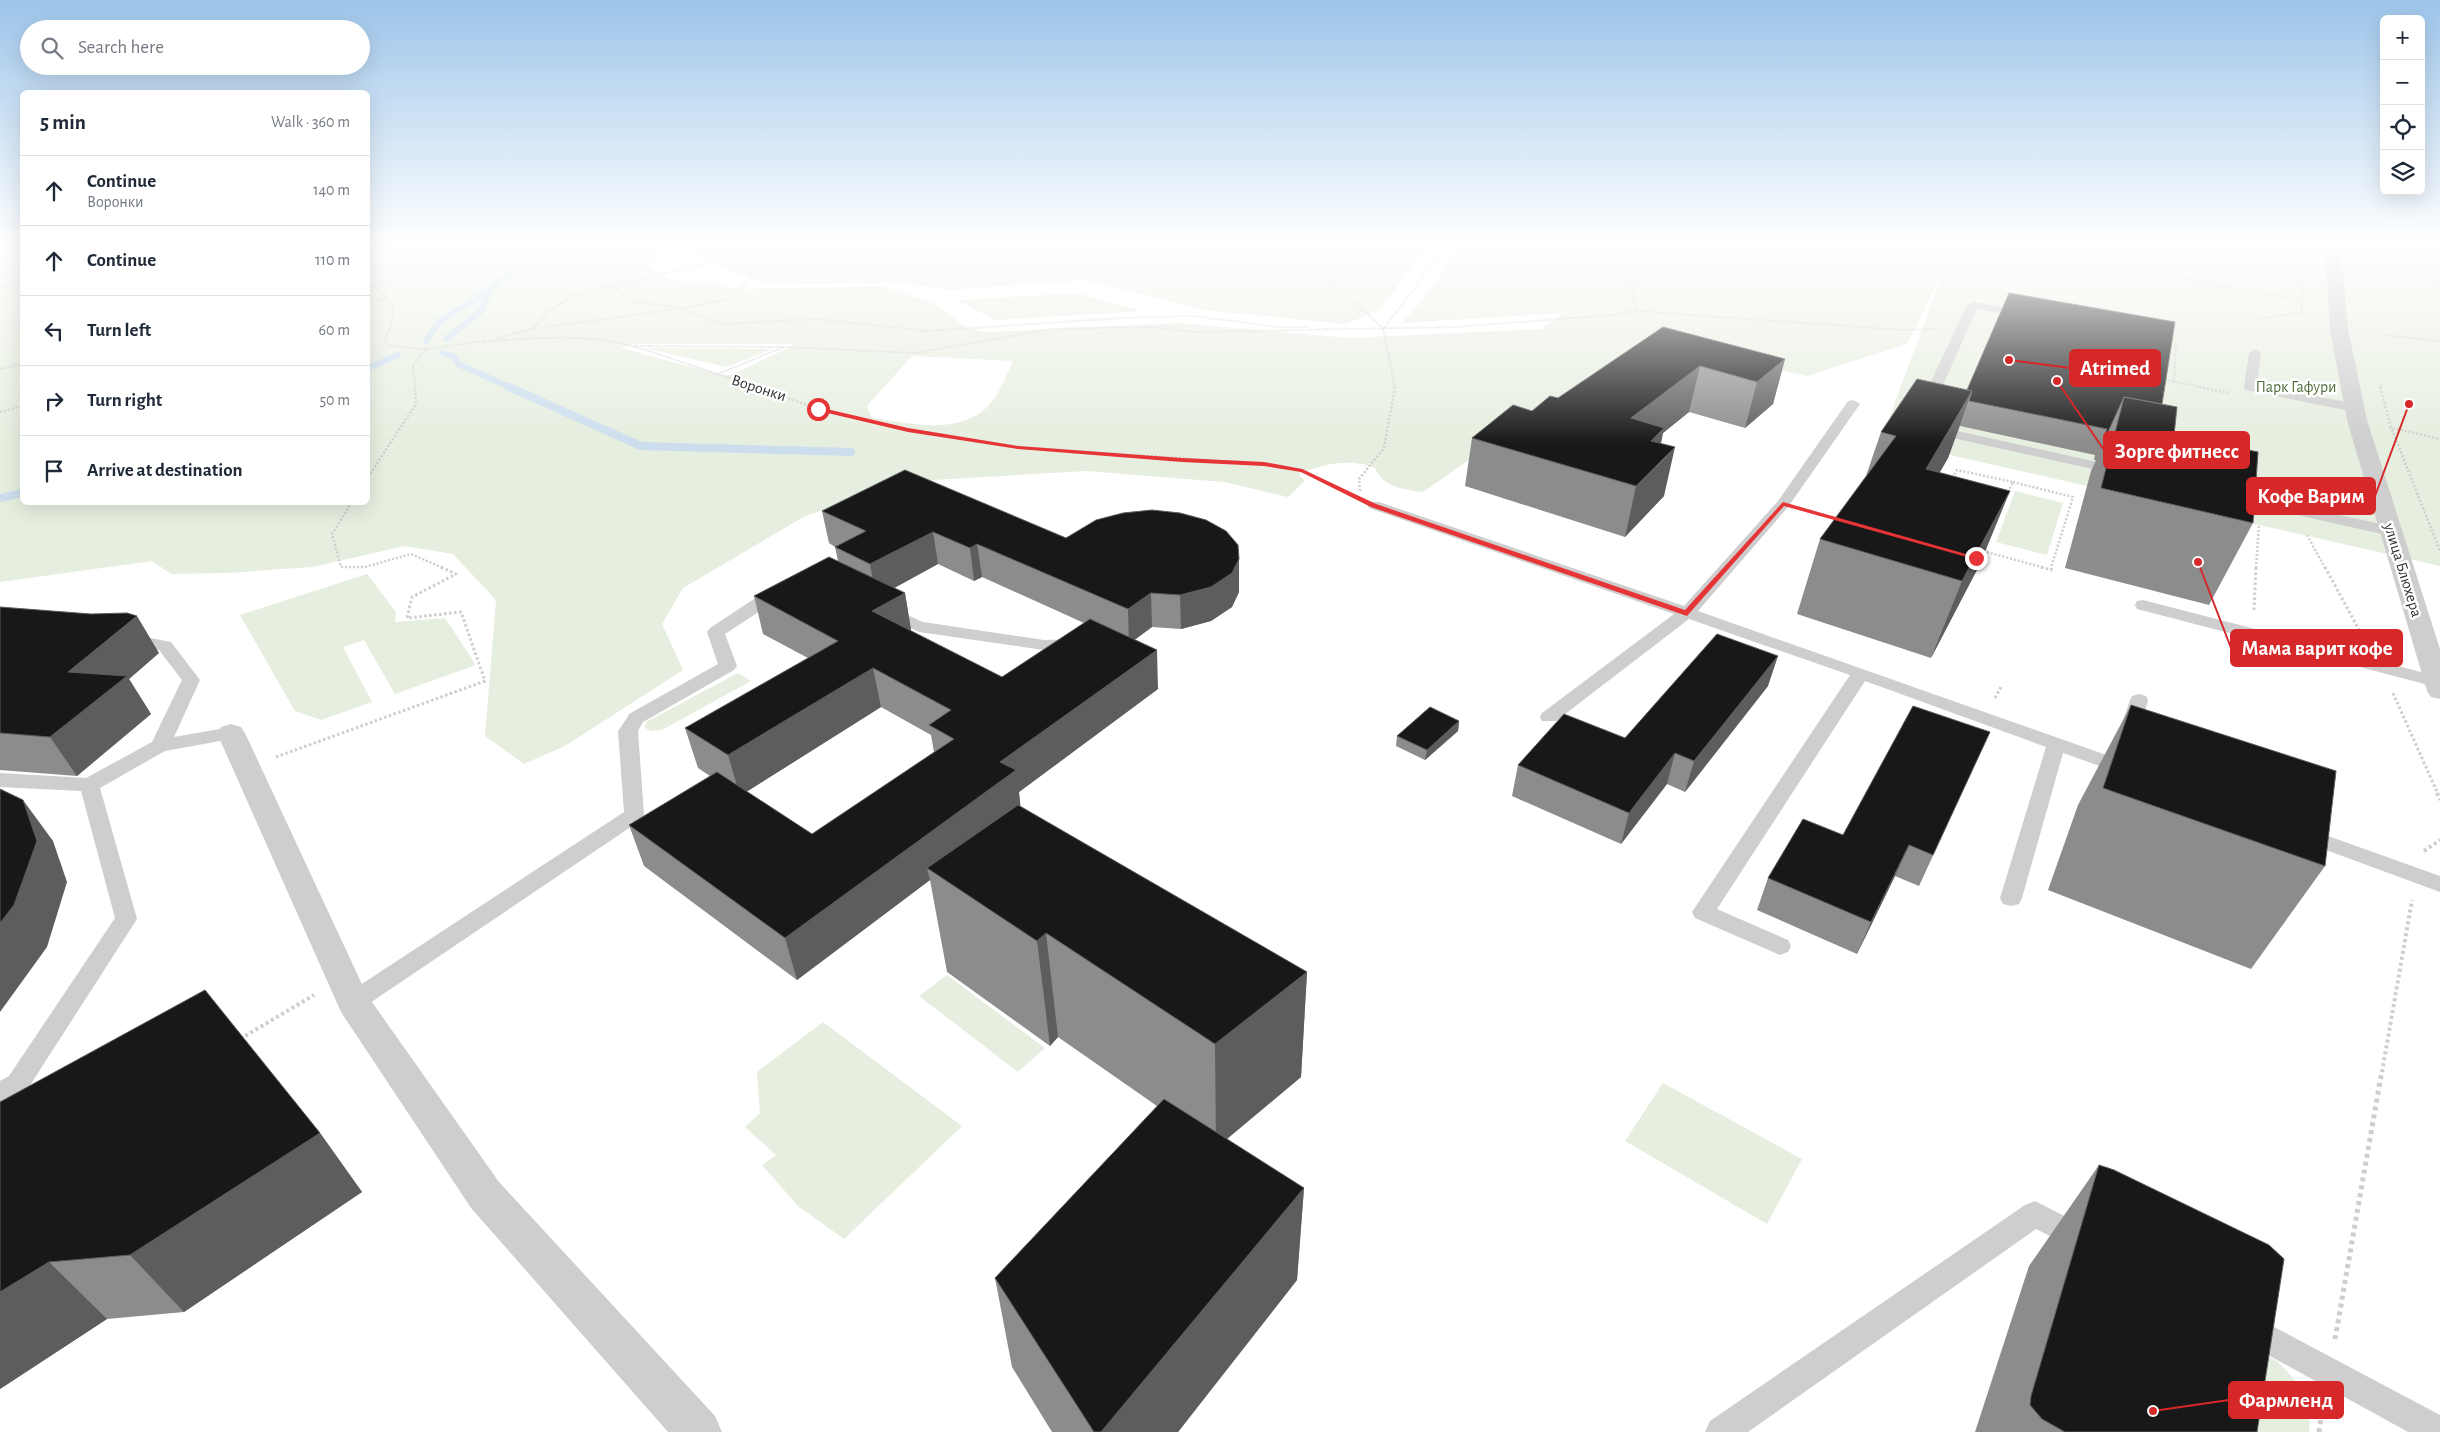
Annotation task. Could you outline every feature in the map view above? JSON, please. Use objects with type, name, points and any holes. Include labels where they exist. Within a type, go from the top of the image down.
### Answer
[{"type":"street","name":"улица Блюхера","points":[[2337,310],[2338,328],[2355,408],[2439,685]]},
{"type":"street","points":[[231,733],[347,991],[484,1195],[699,1432]]},
{"type":"lane","points":[[1971,310],[1918,426],[2136,475]]},
{"type":"lane","points":[[1999,310],[2038,317]]},
{"type":"lane","points":[[2255,353],[2250,388],[2355,408]]},
{"type":"lane","points":[[1549,717],[1687,613],[1783,504],[1852,404]]},
{"type":"lane","points":[[2213,492],[2391,531]]},
{"type":"lane","points":[[1374,505],[1861,673],[2144,776]]},
{"type":"lane","points":[[347,991],[634,815],[628,731],[636,718],[728,666],[716,632],[791,583]]},
{"type":"lane","points":[[868,602],[919,627],[1044,645],[1087,642]]},
{"type":"lane","points":[[2143,605],[2382,667],[2439,685]]},
{"type":"lane","points":[[114,636],[165,646],[191,680],[160,746]]},
{"type":"lane","points":[[1780,946],[1703,912],[1861,673]]},
{"type":"lane","points":[[2116,766],[2139,700]]},
{"type":"lane","points":[[0,780],[89,785],[160,746],[231,733]]},
{"type":"lane","points":[[2012,898],[2056,744]]},
{"type":"lane","points":[[0,1095],[18,1083],[126,919],[89,785]]},
{"type":"lane","points":[[2284,827],[2440,884]]},
{"type":"lane","points":[[1721,1432],[2035,1214],[2102,1251]]},
{"type":"lane","points":[[2228,1317],[2440,1432]]},
{"type":"lane","points":[[2256,1364],[2262,1335]]},
{"type":"path","points":[[394,310],[395,318],[385,339],[390,346],[426,349],[484,342],[533,329],[667,310]]},
{"type":"path","points":[[533,329],[552,310]]},
{"type":"path","points":[[685,310],[721,324],[817,319],[927,331],[1123,318],[1193,316],[1279,327],[1383,328]]},
{"type":"path","points":[[1362,310],[1383,328],[1395,386],[1384,448],[1359,479],[1360,491],[1374,505]]},
{"type":"path","points":[[1383,328],[1397,310]]},
{"type":"path","points":[[2260,319],[2302,312],[2302,310]]},
{"type":"path","points":[[631,346],[784,346],[914,353],[1053,329],[1148,327],[1195,332],[1456,327],[1611,315],[1636,311],[1902,330],[1962,327]]},
{"type":"path","points":[[2384,335],[2440,341]]},
{"type":"path","name":"Воронки","points":[[484,342],[551,337],[577,338],[631,346],[715,375],[771,390],[818,409],[908,430],[1018,447],[1182,460],[1264,464],[1302,470],[1374,505]]},
{"type":"path","points":[[2174,382],[2176,342]]},
{"type":"path","points":[[715,375],[784,346]]},
{"type":"path","points":[[370,475],[416,404],[413,366],[426,349]]},
{"type":"path","points":[[0,369],[20,364]]},
{"type":"path","points":[[2379,381],[2391,427],[2440,551]]},
{"type":"path","points":[[0,412],[20,407]]},
{"type":"path","points":[[1948,486],[1957,470],[2073,497],[2051,570],[1980,551],[1984,542]]},
{"type":"path","points":[[2004,499],[2013,482]]},
{"type":"path","points":[[2253,616],[2260,502]]},
{"type":"path","points":[[1783,504],[1840,520]]},
{"type":"path","points":[[247,768],[485,681],[462,612],[407,618],[412,597],[456,574],[410,554],[365,567],[341,567],[332,534],[350,505]]},
{"type":"path","points":[[2292,509],[2382,667],[2440,800]]},
{"type":"path","points":[[2417,855],[2440,840]]},
{"type":"path","points":[[2329,1372],[2413,892]]},
{"type":"path","points":[[231,1044],[347,991]]},
{"type":"green space","points":[[0,310],[20,310],[20,505],[370,505],[370,310],[943,310],[967,328],[986,332],[1180,323],[1349,338],[1542,329],[1563,313],[1401,323],[1414,310],[1924,310],[1907,344],[1807,376],[1646,339],[1423,492],[1389,484],[1383,480],[1375,468],[1356,463],[1337,463],[1317,467],[1299,474],[1305,481],[1288,497],[1224,482],[1086,471],[915,481],[805,516],[683,588],[662,624],[683,670],[565,746],[524,764],[485,736],[496,600],[453,554],[405,546],[312,567],[226,573],[171,574],[152,561],[0,582]],"holes":[[[630,344],[794,345],[731,375],[721,375],[622,348]],[[912,356],[1013,361],[996,396],[985,409],[971,418],[956,423],[922,425],[872,418],[867,406]]]},
{"type":"green space","points":[[976,310],[1141,311],[995,320]]},
{"type":"green space","points":[[1205,310],[1380,310],[1345,324]]},
{"type":"green space","name":"Парк Гафури","points":[[1929,310],[2440,310],[2440,566],[1884,440],[1890,416]]},
{"type":"green space","points":[[644,348],[773,349],[726,367]]},
{"type":"green space","points":[[2015,491],[2063,503],[2047,555],[1996,542]]},
{"type":"green space","points":[[367,574],[396,612],[395,622],[445,618],[476,665],[395,694],[364,640],[343,647],[372,702],[321,720],[295,711],[240,615]]},
{"type":"green space","points":[[738,673],[751,681],[662,730],[651,731],[645,728],[646,722]]},
{"type":"green space","points":[[947,975],[1045,1048],[1018,1072],[919,996]]},
{"type":"green space","points":[[823,1022],[962,1126],[844,1239],[798,1206],[762,1165],[776,1155],[745,1127],[760,1113],[757,1072]]},
{"type":"green space","points":[[1663,1083],[1802,1159],[1767,1224],[1625,1141]]},
{"type":"green space","points":[[2127,1284],[2277,1361],[2300,1385],[2311,1404],[2309,1432],[2256,1432]]},
{"type":"building","points":[[2002,310],[2105,310],[2175,322],[2162,404],[2124,397],[2107,434],[2105,434],[2107,429],[1969,401],[1972,391],[1967,390]]},
{"type":"building","points":[[1663,327],[1785,359],[1757,382],[1700,366],[1631,418],[1664,428],[1651,441],[1675,447],[1636,486],[1472,438],[1513,405],[1532,411],[1550,396],[1558,398]]},
{"type":"building","points":[[1917,379],[1972,391],[1926,469],[2010,491],[1962,581],[1820,539],[1896,436],[1881,432]]},
{"type":"building","points":[[2124,397],[2177,407],[2174,435],[2258,452],[2253,523],[2101,488]]},
{"type":"building","points":[[905,470],[1066,538],[1096,520],[1123,513],[1152,510],[1180,513],[1206,520],[1226,531],[1238,545],[1239,559],[1232,573],[1211,587],[1180,595],[1151,593],[1128,609],[977,544],[970,548],[933,532],[870,564],[835,547],[866,531],[822,511]]},
{"type":"building","points":[[829,557],[905,593],[872,611],[1002,677],[1090,619],[1157,650],[1000,762],[1016,770],[785,938],[629,825],[717,772],[812,834],[954,739],[929,725],[951,710],[873,668],[728,755],[685,728],[838,641],[754,596]]},
{"type":"building","points":[[0,607],[91,614],[127,613],[137,616],[68,672],[127,676],[50,737],[0,733]]},
{"type":"building","points":[[1717,634],[1778,656],[1694,761],[1675,753],[1629,813],[1518,765],[1564,714],[1625,738]]},
{"type":"building","points":[[2131,705],[2336,771],[2325,866],[2103,788]]},
{"type":"building","points":[[1913,706],[1990,732],[1933,855],[1909,845],[1871,922],[1768,878],[1803,819],[1843,835]]},
{"type":"building","points":[[1430,707],[1459,721],[1427,750],[1397,736]]},
{"type":"building","points":[[0,789],[23,800],[37,841],[14,905],[0,923]]},
{"type":"building","points":[[1018,805],[1307,972],[1215,1044],[1046,933],[1037,941],[927,868]]},
{"type":"building","points":[[205,990],[320,1133],[130,1255],[49,1262],[0,1292],[0,1102]]},
{"type":"building","points":[[1164,1099],[1304,1188],[1101,1432],[1094,1432],[995,1278]]},
{"type":"building","points":[[2099,1165],[2114,1170],[2269,1245],[2284,1259],[2257,1432],[2065,1432],[2042,1419],[2030,1405],[2031,1396]]},
{"type":"waterway","points":[[426,341],[440,321],[458,310]]},
{"type":"waterway","points":[[446,339],[482,310]]},
{"type":"waterway","points":[[442,353],[455,357],[458,364],[512,388]]},
{"type":"waterway","points":[[370,367],[398,355]]},
{"type":"waterway","points":[[509,387],[641,446],[851,452]]},
{"type":"waterway","points":[[0,498],[20,493]]},
{"type":"place","name":"Atrimed","points":[[2009,360]]},
{"type":"place","name":"Зорге фитнесс","points":[[2057,381]]},
{"type":"place","name":"Кофе Варим","points":[[2409,404]]},
{"type":"place","name":"Мама варит кофе","points":[[2198,562]]},
{"type":"place","name":"Фармленд","points":[[2153,1411]]},
{"type":"route","points":[[818,409],[872,420],[908,430],[1018,447],[1182,460],[1264,464],[1302,470],[1374,505],[1687,613],[1783,504],[1976,558]]}]
